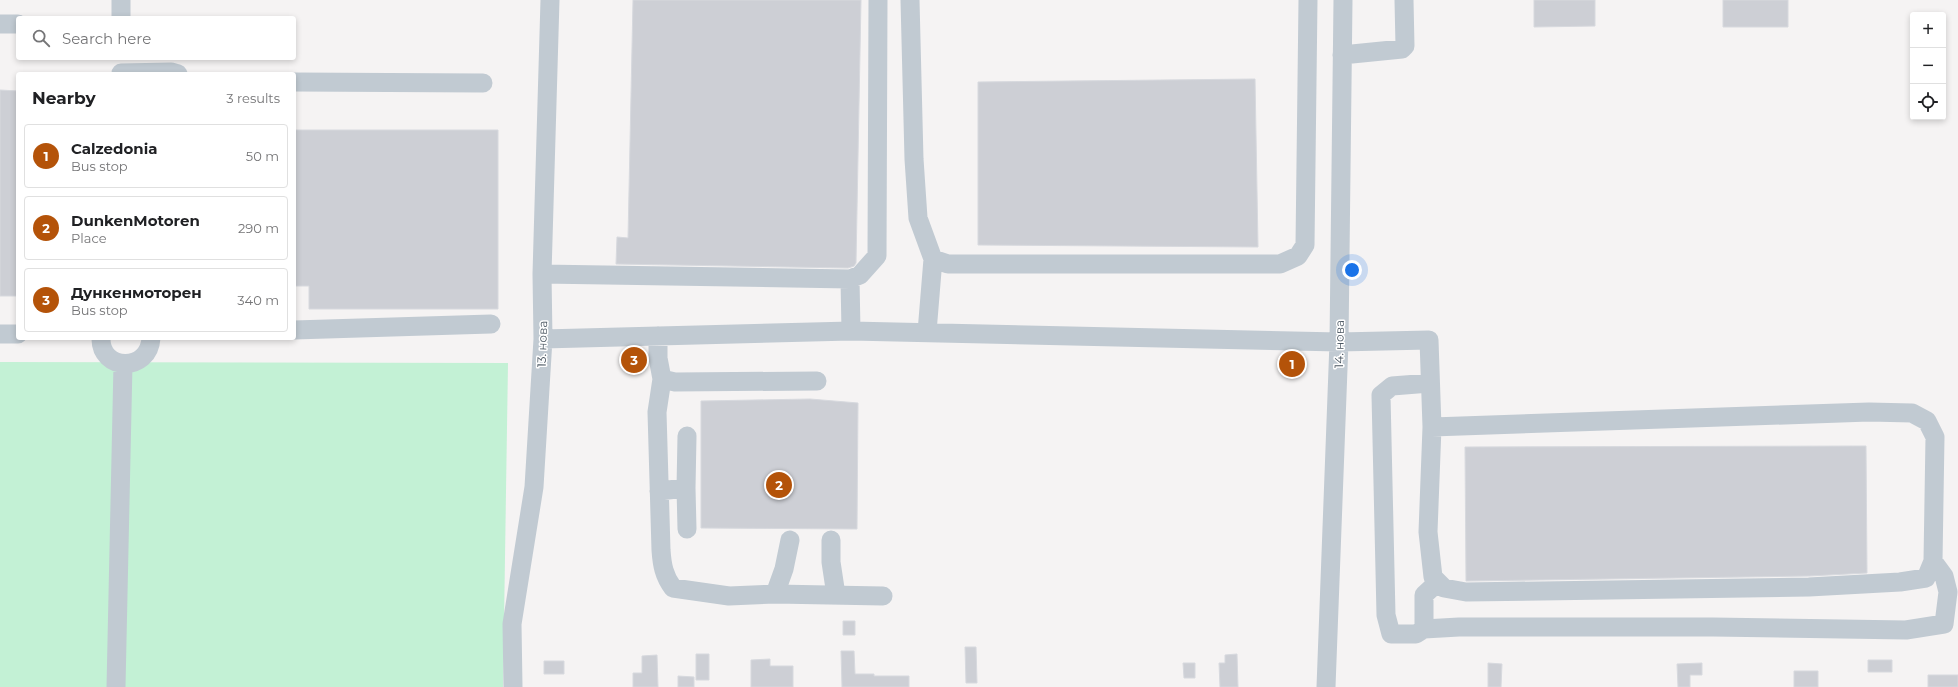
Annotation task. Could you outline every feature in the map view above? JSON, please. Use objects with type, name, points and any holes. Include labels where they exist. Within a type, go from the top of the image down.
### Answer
[{"type":"lane","points":[[121,0],[121,16]]},
{"type":"lane","name":"13. нова","points":[[513,687],[512,624],[529,528],[534,487],[543,339],[542,274],[550,0]]},
{"type":"lane","points":[[542,274],[850,280],[860,276],[877,256],[878,0]]},
{"type":"lane","points":[[910,0],[914,159],[918,218],[933,259],[927,332]]},
{"type":"lane","points":[[933,259],[948,264],[1280,264],[1298,256],[1305,245],[1308,0]]},
{"type":"lane","name":"14. нова","points":[[1326,687],[1339,342],[1343,0]]},
{"type":"lane","points":[[1342,54],[1402,49],[1405,46],[1404,0]]},
{"type":"lane","points":[[0,24],[16,24]]},
{"type":"lane","points":[[121,68],[171,72]]},
{"type":"lane","points":[[296,82],[483,83]]},
{"type":"lane","points":[[850,280],[851,331]]},
{"type":"lane","points":[[296,330],[491,324]]},
{"type":"lane","points":[[543,339],[851,331],[1339,342],[1429,340],[1432,427],[1428,532],[1433,577],[1444,588],[1466,592],[1809,587],[1900,582],[1926,578],[1934,561],[1934,437],[1926,421],[1912,413],[1869,412],[1432,427]]},
{"type":"lane","points":[[0,334],[16,334]]},
{"type":"lane","points":[[658,336],[658,358],[662,379],[657,412],[662,566],[667,580],[673,588],[729,596],[775,594],[883,596]]},
{"type":"lane","points":[[101,340],[103,350],[108,357],[123,364],[131,364],[144,357],[151,344],[151,340]]},
{"type":"lane","points":[[116,687],[123,364]]},
{"type":"lane","points":[[662,379],[675,382],[817,381]]},
{"type":"lane","points":[[1430,384],[1392,386],[1381,395],[1386,615],[1388,628],[1391,634],[1416,634],[1424,629],[1459,627],[1713,627],[1906,630],[1944,624],[1948,592],[1944,576],[1934,561]]},
{"type":"lane","points":[[686,529],[687,436]]},
{"type":"lane","points":[[659,491],[686,488]]},
{"type":"lane","points":[[775,594],[784,569],[790,540]]},
{"type":"lane","points":[[831,540],[831,562],[836,595]]},
{"type":"lane","points":[[1424,629],[1424,595],[1438,582]]},
{"type":"green space","points":[[0,362],[508,363],[503,687],[0,687]]},
{"type":"building","points":[[633,0],[861,0],[856,263],[854,266],[848,268],[616,264],[617,237],[628,238]]},
{"type":"building","points":[[1534,0],[1595,0],[1595,26],[1534,27]]},
{"type":"building","points":[[1723,0],[1788,0],[1788,27],[1723,27]]},
{"type":"building","points":[[1255,79],[1258,247],[978,245],[978,82]]},
{"type":"building","points":[[0,90],[16,91],[16,296],[0,296]]},
{"type":"building","points":[[296,130],[498,130],[498,309],[309,309],[309,286],[296,286]]},
{"type":"building","points":[[810,399],[858,403],[857,529],[701,528],[701,401]]},
{"type":"building","points":[[1866,446],[1867,573],[1809,576],[1466,581],[1465,447]]},
{"type":"building","points":[[843,621],[855,621],[855,635],[843,635]]},
{"type":"building","points":[[965,647],[976,647],[977,683],[966,683]]},
{"type":"building","points":[[841,651],[854,651],[855,674],[874,674],[874,676],[909,676],[909,687],[842,687]]},
{"type":"building","points":[[696,654],[709,654],[709,680],[696,680]]},
{"type":"building","points":[[1237,654],[1238,687],[1220,687],[1219,663],[1225,663],[1225,655]]},
{"type":"building","points":[[657,655],[658,687],[633,687],[633,673],[642,673],[642,656]]},
{"type":"building","points":[[770,659],[770,666],[793,666],[793,687],[751,687],[751,660]]},
{"type":"building","points":[[1868,660],[1892,660],[1892,672],[1868,672]]},
{"type":"building","points":[[544,661],[564,661],[564,674],[544,674]]},
{"type":"building","points":[[1183,663],[1195,663],[1195,678],[1184,678]]},
{"type":"building","points":[[1488,663],[1502,664],[1501,687],[1488,687]]},
{"type":"building","points":[[1702,663],[1702,675],[1690,675],[1690,687],[1678,687],[1677,664]]},
{"type":"building","points":[[1794,671],[1818,671],[1818,687],[1794,687]]},
{"type":"building","points":[[1928,675],[1958,675],[1958,687],[1928,687]]},
{"type":"building","points":[[678,676],[694,677],[694,687],[678,687]]},
{"type":"place","name":"Дункенмоторен","points":[[634,360]]},
{"type":"place","name":"Calzedonia","points":[[1292,364]]},
{"type":"place","name":"DunkenMotoren","points":[[779,485]]}]
